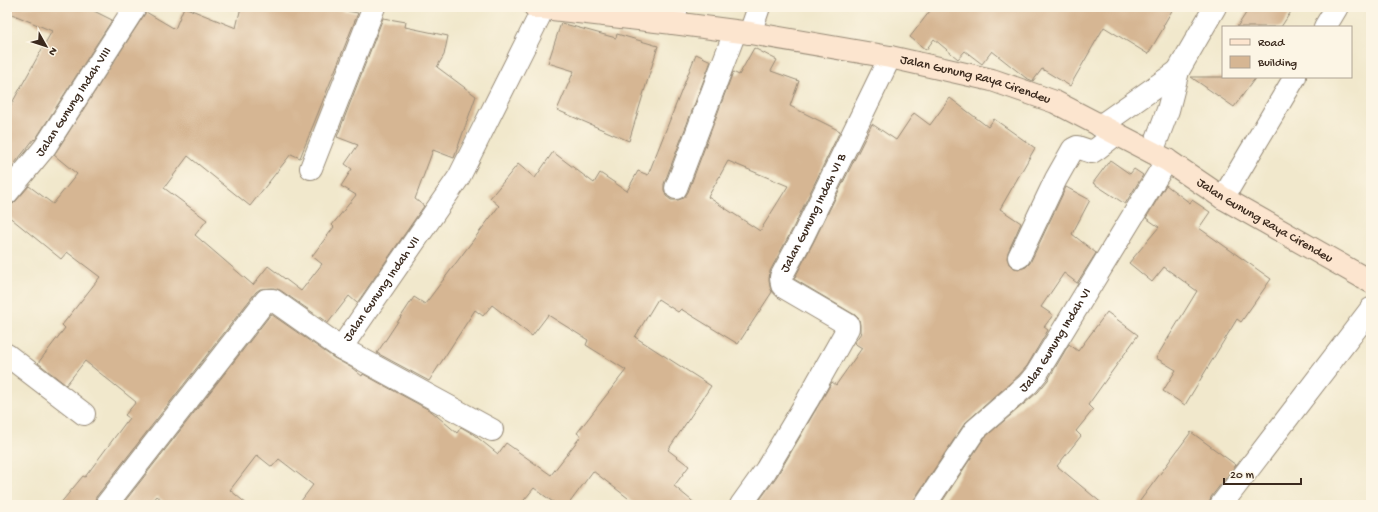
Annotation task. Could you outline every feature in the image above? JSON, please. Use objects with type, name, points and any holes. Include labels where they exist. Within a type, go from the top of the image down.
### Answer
[{"type":"street","name":"Jalan Gunung Indah VIII","points":[[7,193],[45,147],[135,7]]},
{"type":"street","points":[[311,168],[374,7]]},
{"type":"street","name":"Jalan Gunung Raya Cirendeu","points":[[535,7],[675,15],[743,32],[890,57],[992,80],[1055,102],[1159,156],[1223,198],[1371,282]]},
{"type":"street","points":[[676,188],[743,32],[759,7]]},
{"type":"street","points":[[1019,257],[1056,179],[1073,149],[1077,147],[1092,152],[1098,148],[1108,130],[1178,71],[1215,7]]},
{"type":"street","points":[[1326,26],[1337,7]]},
{"type":"street","name":"Jalan Gunung Indah VII","points":[[106,505],[266,300],[273,300],[341,348],[459,177],[544,8]]},
{"type":"street","name":"Jalan Gunung Indah VI B","points":[[741,505],[770,464],[848,328],[848,325],[845,323],[785,288],[782,285],[781,277],[803,236],[890,57]]},
{"type":"street","name":"Jalan Gunung Indah VI","points":[[925,505],[975,430],[1028,384],[1037,373],[1159,156],[1168,110],[1178,71]]},
{"type":"street","points":[[1223,198],[1294,78]]},
{"type":"street","points":[[1221,505],[1371,308]]},
{"type":"street","points":[[341,348],[492,430]]},
{"type":"street","points":[[7,354],[84,414]]},
{"type":"building","points":[[7,7],[86,7],[112,20],[35,140],[34,139],[7,173],[7,112],[52,31],[7,12]]},
{"type":"building","points":[[184,7],[236,28],[241,7],[324,7],[358,13],[300,158],[291,154],[250,206],[188,156],[164,188],[207,220],[195,235],[253,285],[268,266],[301,291],[322,264],[312,256],[334,227],[332,225],[356,195],[341,186],[352,169],[345,164],[358,145],[337,137],[383,18],[406,22],[405,27],[448,36],[444,55],[437,67],[476,96],[454,158],[433,150],[415,199],[424,206],[357,303],[349,296],[328,323],[280,290],[273,288],[260,289],[256,292],[96,497],[94,505],[59,505],[83,476],[85,477],[129,418],[125,415],[136,402],[85,361],[66,385],[38,363],[65,328],[62,325],[100,277],[67,252],[61,259],[7,215],[7,205],[12,205],[29,186],[53,204],[77,174],[54,155],[146,12],[175,29]]},
{"type":"building","points":[[933,7],[1174,7],[1148,54],[1104,27],[1070,86],[1042,69],[1033,81],[1026,78],[992,51],[982,64],[965,51],[958,59],[934,39],[926,50],[910,37]]},
{"type":"building","points":[[1250,7],[1294,7],[1282,26],[1238,26]]},
{"type":"building","points":[[561,23],[616,38],[617,34],[658,46],[629,141],[557,110],[574,71],[548,63]]},
{"type":"building","points":[[754,48],[777,60],[771,71],[799,81],[790,106],[840,131],[792,230],[770,271],[769,279],[772,292],[738,344],[681,309],[678,312],[658,299],[635,337],[711,386],[668,450],[689,466],[674,486],[697,505],[637,505],[593,471],[568,505],[557,505],[534,488],[520,505],[298,505],[313,485],[279,459],[272,467],[257,455],[230,490],[248,505],[168,505],[157,496],[150,505],[122,505],[271,314],[362,376],[363,374],[431,411],[457,433],[461,427],[473,434],[498,454],[506,443],[551,475],[581,436],[577,433],[626,370],[586,345],[588,340],[548,315],[532,336],[492,305],[483,316],[475,310],[429,381],[377,353],[414,297],[425,304],[499,206],[490,198],[518,164],[535,178],[553,152],[594,183],[600,173],[627,191],[638,171],[648,175],[696,54],[711,61],[664,184],[666,196],[671,200],[684,198],[688,192],[733,72],[739,75]],"holes":[[[728,161],[788,186],[760,231],[708,197]]]},
{"type":"building","points":[[1191,77],[1255,78],[1234,107]]},
{"type":"building","points":[[950,98],[988,127],[994,119],[1035,148],[1000,209],[1021,223],[1008,252],[1007,258],[1009,264],[1014,268],[1020,269],[1026,267],[1030,263],[1066,187],[1090,200],[1072,234],[1096,253],[1077,283],[1064,273],[1041,307],[1053,315],[1044,327],[1048,330],[1027,366],[1019,375],[965,423],[915,498],[913,505],[756,505],[777,476],[832,382],[836,385],[862,348],[854,343],[861,333],[859,319],[855,315],[794,279],[872,124],[896,140],[914,113],[930,125]]},
{"type":"building","points":[[1110,160],[1130,174],[1134,169],[1143,175],[1125,204],[1093,183]]},
{"type":"building","points":[[1166,185],[1190,203],[1192,200],[1210,212],[1199,228],[1271,279],[1241,322],[1237,319],[1185,405],[1163,391],[1176,370],[1156,358],[1197,291],[1164,267],[1152,282],[1129,263],[1159,227],[1146,218]]},
{"type":"building","points":[[1107,312],[1138,335],[1088,405],[1093,410],[1076,431],[1081,436],[1057,466],[1104,505],[940,505],[984,438],[1038,392],[1048,380],[1069,344],[1078,351]]},
{"type":"building","points":[[1191,432],[1236,465],[1211,497],[1209,505],[1137,505]]}]
